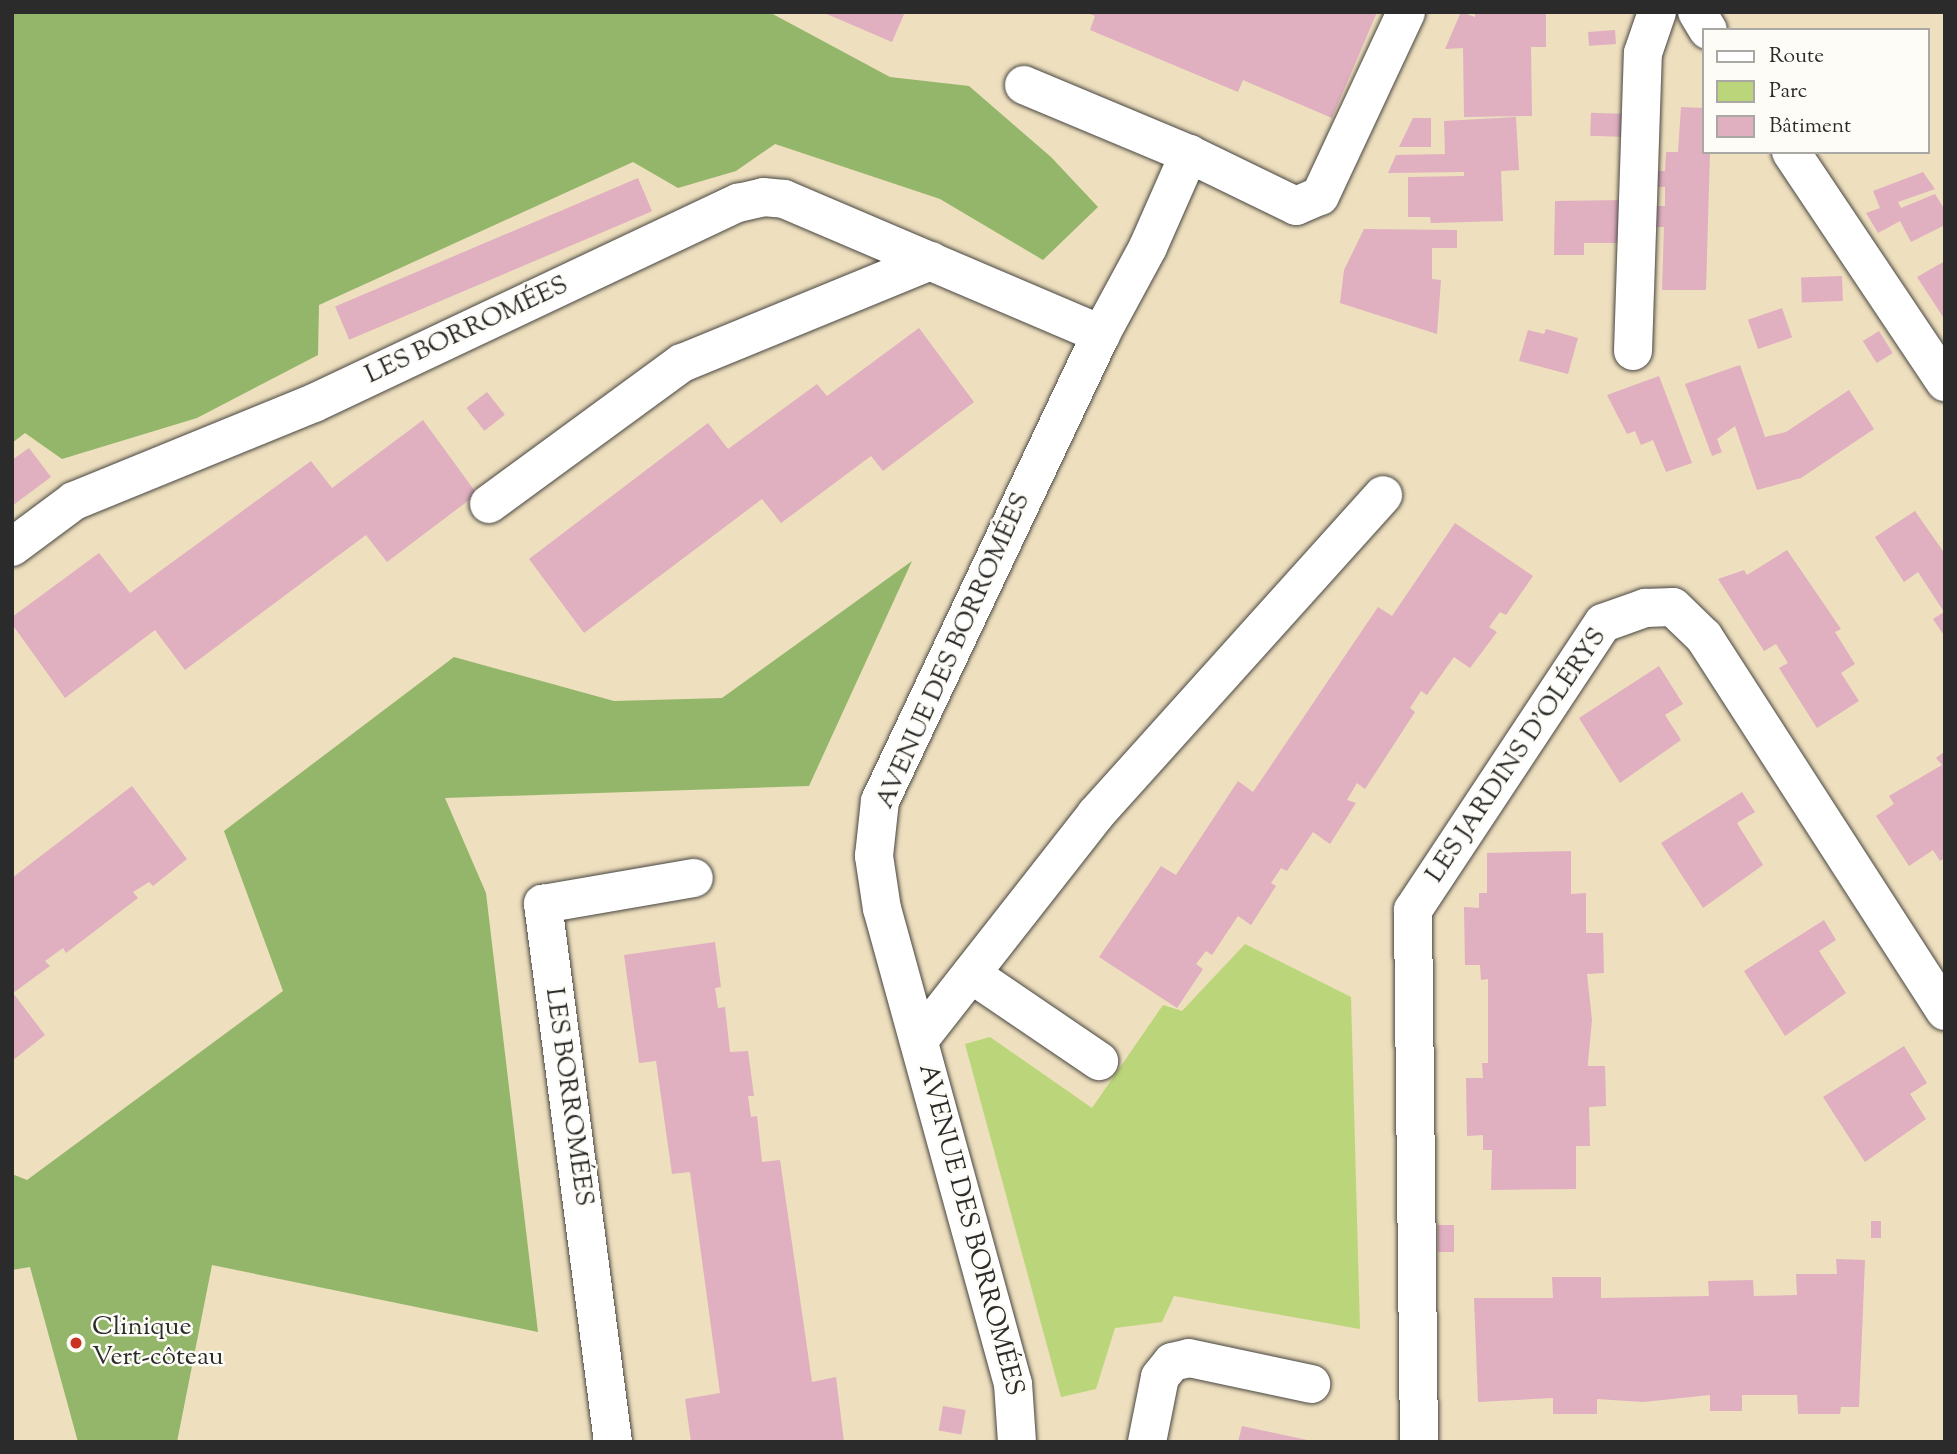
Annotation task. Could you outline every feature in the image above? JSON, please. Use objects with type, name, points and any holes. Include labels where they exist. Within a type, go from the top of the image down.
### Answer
[{"type":"street","points":[[1024,85],[1189,154],[1296,206],[1320,197],[1406,12]]},
{"type":"street","points":[[1633,351],[1643,53],[1657,12]]},
{"type":"street","points":[[1697,12],[1707,28]]},
{"type":"street","name":"AVENUE DES BORROMÉES","points":[[1017,1442],[1013,1384],[882,909],[874,856],[880,800],[1101,334],[1148,247],[1189,154]]},
{"type":"street","points":[[1791,154],[1945,382]]},
{"type":"street","name":"LES BORROMÉES","points":[[12,547],[74,500],[314,403],[738,204],[784,198],[1101,334]]},
{"type":"street","points":[[489,504],[682,363],[931,261]]},
{"type":"street","points":[[919,1040],[1096,814],[1382,495]]},
{"type":"street","name":"LES JARDINS D'OLÉRYS","points":[[1419,1442],[1413,910],[1603,623],[1645,608],[1672,607],[1704,637],[1945,1011]]},
{"type":"street","name":"LES BORROMÉES","points":[[613,1442],[542,904],[694,878]]},
{"type":"street","points":[[971,974],[1099,1061]]},
{"type":"street","points":[[1147,1442],[1160,1377],[1172,1362],[1189,1358],[1311,1384]]},
{"type":"green space","points":[[12,12],[769,12],[890,77],[969,86],[1051,157],[1098,207],[1043,260],[940,199],[775,144],[736,171],[678,188],[633,162],[319,305],[318,355],[197,418],[62,459],[25,433],[12,443]]},
{"type":"green space","points":[[912,561],[809,786],[445,798],[486,893],[538,1332],[212,1265],[177,1442],[78,1442],[30,1267],[12,1270],[12,1174],[27,1180],[283,991],[224,831],[454,657],[614,701],[722,698]]},
{"type":"green space","points":[[1245,944],[1351,997],[1360,1329],[1174,1296],[1162,1322],[1115,1328],[1096,1389],[1061,1397],[965,1044],[990,1037],[1092,1108],[1163,1005],[1182,1011]]},
{"type":"building","points":[[822,12],[905,12],[892,42]]},
{"type":"building","points":[[1085,12],[1377,12],[1332,118],[1243,80],[1238,92],[1090,30],[1095,16]]},
{"type":"building","points":[[1461,12],[1475,17],[1475,12],[1546,12],[1546,47],[1531,47],[1532,116],[1464,117],[1463,48],[1445,49]]},
{"type":"building","points":[[1615,30],[1616,44],[1589,46],[1588,32]]},
{"type":"building","points":[[1681,107],[1702,108],[1702,154],[1710,154],[1706,290],[1662,290],[1664,227],[1656,227],[1656,206],[1665,206],[1665,187],[1656,187],[1656,171],[1665,171],[1666,152],[1678,152]]},
{"type":"building","points":[[1591,113],[1627,114],[1626,137],[1590,136]]},
{"type":"building","points":[[1516,117],[1519,170],[1501,171],[1503,221],[1431,223],[1430,217],[1408,217],[1408,177],[1464,176],[1464,172],[1388,173],[1396,155],[1445,154],[1444,121]]},
{"type":"building","points":[[1413,118],[1431,118],[1431,147],[1399,147]]},
{"type":"building","points":[[1923,172],[1935,189],[1898,202],[1901,208],[1935,194],[1945,210],[1945,225],[1911,242],[1900,221],[1878,233],[1866,213],[1880,208],[1873,191]]},
{"type":"building","points":[[638,178],[652,211],[349,340],[335,307]]},
{"type":"building","points":[[1624,200],[1623,243],[1584,243],[1584,255],[1554,255],[1555,201]]},
{"type":"building","points":[[1364,229],[1457,230],[1457,248],[1432,248],[1432,279],[1441,280],[1437,334],[1340,303],[1344,270]]},
{"type":"building","points":[[1945,261],[1945,320],[1917,277]]},
{"type":"building","points":[[1842,276],[1843,301],[1802,302],[1801,277]]},
{"type":"building","points":[[1782,308],[1792,337],[1758,349],[1748,320]]},
{"type":"building","points":[[919,328],[974,402],[883,471],[871,456],[781,523],[762,499],[584,633],[529,559],[708,423],[728,449],[817,384],[827,396]]},
{"type":"building","points":[[1546,329],[1578,338],[1568,374],[1519,361],[1528,330],[1544,334]]},
{"type":"building","points":[[1879,331],[1893,353],[1877,363],[1863,341]]},
{"type":"building","points":[[1740,365],[1765,437],[1786,432],[1849,390],[1874,429],[1801,478],[1757,490],[1735,426],[1717,439],[1722,452],[1712,456],[1685,384]]},
{"type":"building","points":[[1659,376],[1692,463],[1666,472],[1653,440],[1641,445],[1635,431],[1627,434],[1607,395]]},
{"type":"building","points":[[487,392],[505,415],[484,431],[467,408]]},
{"type":"building","points":[[423,420],[477,494],[387,562],[366,535],[185,670],[155,630],[65,698],[12,624],[12,617],[99,553],[130,593],[311,461],[332,488]]},
{"type":"building","points":[[29,448],[51,477],[12,506],[12,460]]},
{"type":"building","points":[[1915,511],[1945,554],[1945,637],[1933,619],[1944,612],[1918,572],[1904,582],[1875,537]]},
{"type":"building","points":[[1455,523],[1533,576],[1506,615],[1500,612],[1489,627],[1497,632],[1470,668],[1454,657],[1427,695],[1421,691],[1410,708],[1415,712],[1365,789],[1357,783],[1347,800],[1356,803],[1330,844],[1313,832],[1287,871],[1281,868],[1271,883],[1276,886],[1251,925],[1238,916],[1212,955],[1206,951],[1196,964],[1203,969],[1177,1008],[1099,957],[1161,866],[1176,875],[1238,781],[1253,792],[1378,607],[1392,616]]},
{"type":"building","points":[[1787,550],[1841,629],[1835,632],[1855,664],[1841,673],[1859,701],[1817,728],[1779,668],[1788,663],[1776,644],[1764,651],[1718,579],[1744,570],[1747,575]]},
{"type":"building","points":[[1659,666],[1683,704],[1665,715],[1681,740],[1620,783],[1579,718]]},
{"type":"building","points":[[1945,751],[1945,858],[1940,861],[1933,850],[1909,866],[1876,816],[1894,804],[1889,796],[1942,765],[1936,758]]},
{"type":"building","points":[[132,786],[187,859],[153,886],[149,882],[133,892],[138,898],[66,953],[63,948],[45,961],[50,966],[13,993],[45,1035],[12,1061],[12,878]]},
{"type":"building","points":[[1742,792],[1755,812],[1737,823],[1763,865],[1703,908],[1661,843]]},
{"type":"building","points":[[1571,851],[1571,894],[1586,893],[1586,933],[1603,933],[1604,973],[1587,974],[1592,1020],[1588,1066],[1605,1066],[1606,1106],[1589,1107],[1590,1146],[1576,1146],[1576,1189],[1491,1190],[1492,1150],[1483,1150],[1483,1135],[1467,1136],[1466,1078],[1483,1078],[1482,1063],[1488,1063],[1488,979],[1481,980],[1480,965],[1465,965],[1464,907],[1479,908],[1479,893],[1487,893],[1487,853]]},
{"type":"building","points":[[1824,920],[1836,940],[1819,951],[1846,993],[1785,1036],[1744,971]]},
{"type":"building","points":[[715,942],[721,987],[715,988],[718,1008],[725,1007],[730,1052],[748,1051],[754,1096],[748,1096],[751,1117],[757,1116],[762,1162],[780,1160],[812,1382],[836,1377],[844,1442],[691,1442],[685,1399],[720,1393],[690,1172],[672,1174],[656,1061],[639,1063],[624,955]]},
{"type":"building","points":[[1904,1046],[1927,1083],[1910,1094],[1926,1119],[1865,1162],[1823,1097]]},
{"type":"building","points":[[1871,1221],[1881,1221],[1881,1238],[1871,1238]]},
{"type":"building","points":[[1438,1225],[1454,1225],[1454,1252],[1438,1252]]},
{"type":"building","points":[[1836,1259],[1865,1260],[1859,1407],[1841,1407],[1840,1414],[1798,1414],[1797,1395],[1742,1395],[1742,1411],[1710,1411],[1710,1395],[1643,1402],[1597,1399],[1597,1414],[1553,1414],[1553,1398],[1478,1402],[1474,1298],[1553,1298],[1552,1277],[1601,1277],[1601,1298],[1709,1296],[1708,1281],[1753,1280],[1754,1296],[1797,1295],[1796,1274],[1837,1274]]},
{"type":"building","points":[[943,1406],[966,1410],[961,1435],[939,1431]]},
{"type":"building","points":[[1242,1426],[1312,1441],[1238,1442]]},
{"type":"place","name":"Clinique Vert-côteau","points":[[76,1343]]}]
